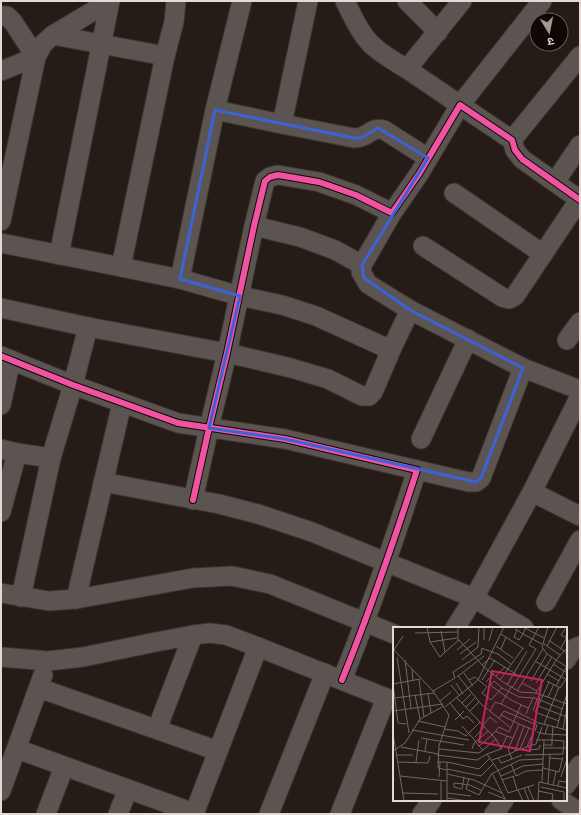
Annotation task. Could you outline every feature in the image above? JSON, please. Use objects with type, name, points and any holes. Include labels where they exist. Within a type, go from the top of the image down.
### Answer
[{"type":"street","points":[[1,221],[36,57],[43,44],[53,35],[110,1]]},
{"type":"street","points":[[59,255],[110,1]]},
{"type":"street","points":[[121,267],[165,56],[174,22],[176,1]]},
{"type":"street","points":[[180,279],[214,110],[242,1]]},
{"type":"street","points":[[282,124],[308,1]]},
{"type":"street","points":[[345,1],[361,31],[370,43],[383,54],[512,140],[515,150],[522,159],[580,200],[515,296],[509,299],[502,297],[423,246]]},
{"type":"street","points":[[407,1],[438,32]]},
{"type":"street","points":[[407,69],[462,1]]},
{"type":"street","points":[[542,1],[460,105],[392,213],[362,265],[361,272],[368,284],[410,310],[523,368],[580,390]]},
{"type":"street","points":[[1,16],[7,16],[13,22],[36,57]]},
{"type":"street","points":[[53,35],[165,56]]},
{"type":"street","points":[[512,140],[580,56]]},
{"type":"street","points":[[1,71],[36,57]]},
{"type":"street","points":[[214,110],[354,138],[361,138],[378,128],[384,130],[428,158]]},
{"type":"street","points":[[555,182],[580,145]]},
{"type":"street","points":[[193,500],[265,181],[270,177],[278,175],[319,182],[356,196],[392,213]]},
{"type":"street","points":[[454,193],[543,254]]},
{"type":"street","points":[[254,226],[300,237],[328,247],[362,265]]},
{"type":"street","points":[[1,243],[180,279],[240,296],[282,305],[316,316],[391,350]]},
{"type":"street","points":[[1,308],[88,327],[227,353],[298,370],[328,379],[362,396],[369,396],[373,392],[410,310]]},
{"type":"street","points":[[567,340],[580,322]]},
{"type":"street","points":[[21,597],[51,458],[73,385],[88,327]]},
{"type":"street","points":[[421,438],[468,339]]},
{"type":"street","points":[[1,405],[6,358],[73,385],[178,424],[285,439],[469,482],[476,482],[481,478],[523,368]]},
{"type":"street","points":[[456,627],[474,598],[532,492],[580,396]]},
{"type":"street","points":[[76,599],[122,403]]},
{"type":"street","points":[[1,512],[9,451],[51,458]]},
{"type":"street","points":[[269,814],[334,677],[366,622],[417,470]]},
{"type":"street","points":[[103,482],[219,504],[258,514],[312,532],[474,598],[522,627]]},
{"type":"street","points":[[532,492],[580,516]]},
{"type":"street","points":[[546,602],[580,540]]},
{"type":"street","points":[[1,593],[49,601],[76,599],[193,578],[232,576],[270,584],[393,634]]},
{"type":"street","points":[[1,657],[48,662],[83,657],[210,633],[226,635],[390,699],[340,814]]},
{"type":"street","points":[[157,729],[193,635]]},
{"type":"street","points":[[17,749],[194,814],[258,647]]},
{"type":"street","points":[[1,791],[48,662]]},
{"type":"street","points":[[39,688],[218,750]]},
{"type":"street","points":[[567,784],[580,765]]},
{"type":"street","points":[[46,814],[64,767]]},
{"type":"street","points":[[118,814],[128,789]]},
{"type":"street","points":[[422,814],[431,801]]},
{"type":"street","points":[[494,814],[503,801]]},
{"type":"street","points":[[562,801],[577,813]]},
{"type":"highlighted area","points":[[215,110],[354,138],[361,138],[378,128],[428,158],[362,265],[364,278],[410,310],[523,368],[481,478],[476,482],[285,439],[209,428],[240,296],[180,279]]},
{"type":"cycle path","points":[[193,500],[227,353],[254,226],[265,181],[270,177],[278,175],[319,182],[356,195],[392,213],[419,174],[460,105],[512,140],[515,150],[522,159],[580,200]]},
{"type":"cycle path","points":[[1,356],[73,385],[178,423],[285,439],[417,470],[400,523],[342,680]]}]
